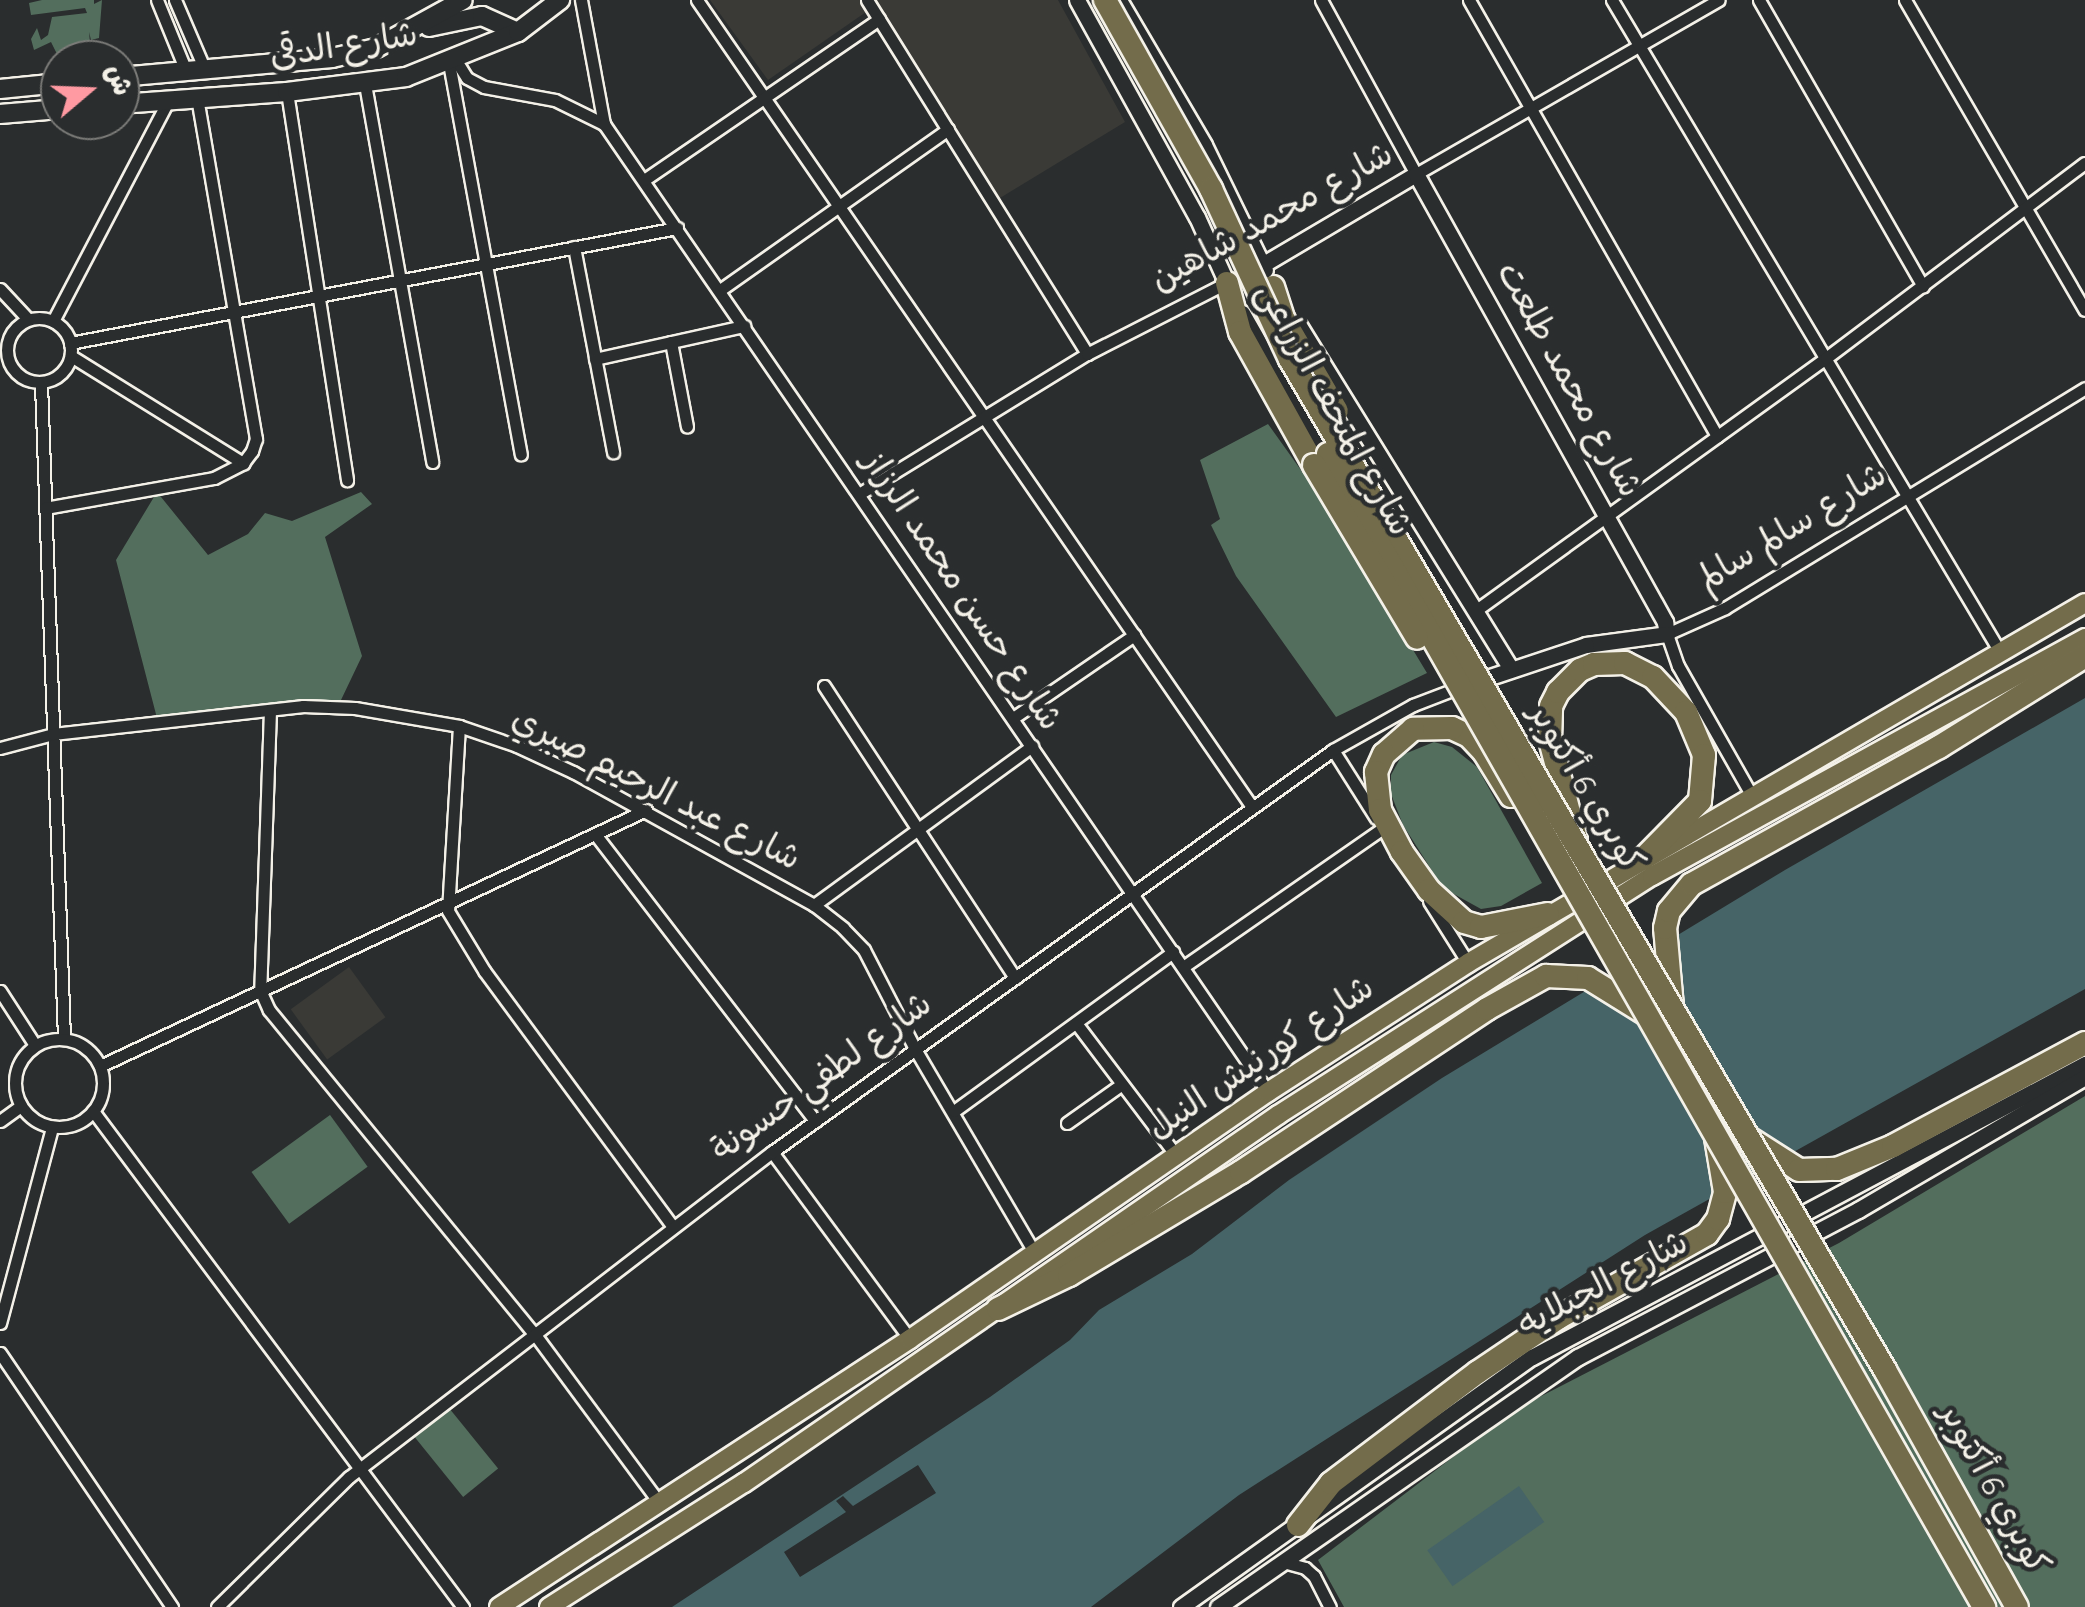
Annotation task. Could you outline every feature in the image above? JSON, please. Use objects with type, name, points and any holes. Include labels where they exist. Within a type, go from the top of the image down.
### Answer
[{"type":"highway","name":"كوبري 6 أكتوبر","points":[[1089,0],[1211,220],[1256,329],[1520,786],[1672,1006],[2018,1607]]},
{"type":"highway","name":"كوبري 6 أكتوبر","points":[[1106,0],[1212,190],[1290,359],[1554,807],[1570,854],[1648,1015],[1984,1607]]},
{"type":"highway","points":[[1227,284],[1240,332],[1314,465],[1456,704],[1499,766],[1520,786]]},
{"type":"highway","points":[[1274,287],[1284,320],[1528,737],[1554,807]]},
{"type":"highway","points":[[1672,1006],[1664,928],[1668,911],[1692,884],[1939,747],[2085,656]]},
{"type":"highway","points":[[1570,854],[1550,740],[1551,706],[1567,680],[1594,664],[1625,663],[1653,677],[1686,712],[1698,732],[1704,778],[1700,801],[1643,859]]},
{"type":"highway","points":[[1548,914],[1481,927],[1464,922],[1415,872],[1381,819],[1376,772],[1384,754],[1414,729],[1452,728],[1470,736],[1523,814],[1570,854]]},
{"type":"highway","points":[[998,1309],[1070,1275],[1241,1172],[1534,981],[1568,974],[1588,978],[1648,1015]]},
{"type":"highway","points":[[1749,1138],[1799,1170],[1837,1169],[1893,1146],[2085,1043]]},
{"type":"highway","points":[[1298,1525],[1332,1483],[1478,1372],[1558,1318],[1690,1246],[1718,1219],[1725,1192],[1716,1136]]},
{"type":"main road","name":"شارع الدقى","points":[[140,75],[332,58],[376,48],[464,0]]},
{"type":"main road","name":"شارع الدقى","points":[[140,103],[365,84],[452,61],[518,32],[560,0]]},
{"type":"main road","points":[[415,30],[482,16],[518,32]]},
{"type":"main road","points":[[0,89],[40,85]]},
{"type":"main road","points":[[0,114],[40,111]]},
{"type":"main road","name":"شارع كورنيش النيل","points":[[499,1607],[910,1339],[1268,1092],[1468,963],[2085,603]]},
{"type":"main road","name":"شارع كورنيش النيل","points":[[549,1607],[744,1483],[998,1309],[1045,1272],[1278,1116],[1652,876],[2085,638]]},
{"type":"street","points":[[157,0],[195,70]]},
{"type":"street","points":[[175,0],[195,70]]},
{"type":"street","name":"شارع حسن محمد الرزاز","points":[[581,0],[604,124],[1268,1092]]},
{"type":"street","points":[[697,0],[1252,807]]},
{"type":"street","points":[[867,0],[1088,354]]},
{"type":"street","name":"شارع المتحف الزراعى","points":[[1077,0],[1197,218],[1227,284],[1455,689]]},
{"type":"street","name":"شارع المتحف الزراعى","points":[[1119,0],[1211,160],[1274,287],[1511,669]]},
{"type":"street","name":"شارع محمد طلعت","points":[[1321,0],[1660,609],[1678,666],[1752,796]]},
{"type":"street","points":[[1469,0],[1717,436]]},
{"type":"street","points":[[1612,0],[2000,652]]},
{"type":"street","name":"شارع محمد شاهين","points":[[859,494],[1088,354],[1262,265],[1718,0]]},
{"type":"street","points":[[1759,0],[1923,286]]},
{"type":"street","points":[[1904,0],[2085,310]]},
{"type":"street","points":[[644,180],[879,19]]},
{"type":"street","points":[[452,61],[521,454]]},
{"type":"street","name":"شارع حسن محمد الرزاز","points":[[452,61],[467,78],[484,87],[556,100],[604,124]]},
{"type":"street","points":[[365,84],[432,462]]},
{"type":"street","points":[[287,92],[316,296],[348,480]]},
{"type":"street","points":[[45,508],[214,478],[243,463],[256,439],[197,99]]},
{"type":"street","points":[[53,321],[168,101]]},
{"type":"street","points":[[720,290],[948,129]]},
{"type":"street","points":[[1475,611],[1826,358],[2085,163]]},
{"type":"street","points":[[70,349],[234,312],[677,228]]},
{"type":"street","points":[[574,247],[612,452]]},
{"type":"street","points":[[0,288],[28,319],[53,321]]},
{"type":"street","points":[[28,319],[10,334],[3,358],[19,376],[41,383],[60,375],[70,349]]},
{"type":"street","points":[[53,321],[70,349],[243,463]]},
{"type":"street","points":[[595,359],[744,326]]},
{"type":"street","points":[[671,342],[687,427]]},
{"type":"street","points":[[41,383],[64,1038]]},
{"type":"street","name":"شارع سالم سالم","points":[[1511,669],[1586,646],[1667,634],[1725,608],[2085,388]]},
{"type":"street","points":[[1012,718],[1134,635]]},
{"type":"street","name":"شارع لطفي حسونة","points":[[218,1607],[359,1469],[772,1152],[1333,750],[1412,705],[1511,669]]},
{"type":"street","points":[[824,686],[1015,978]]},
{"type":"street","name":"شارع عبد الرحيم صبري","points":[[0,748],[53,734],[270,710],[355,708],[458,726],[517,746],[646,810],[814,905],[864,950],[915,1050],[1034,1252]]},
{"type":"street","points":[[270,710],[260,990],[269,1010],[533,1332],[658,1501]]},
{"type":"street","points":[[458,726],[448,903],[462,938],[673,1227]]},
{"type":"street","points":[[814,905],[1032,746]]},
{"type":"street","points":[[1333,750],[1381,819],[1468,963]]},
{"type":"street","points":[[100,1066],[646,810]]},
{"type":"street","points":[[1182,967],[1381,819]]},
{"type":"street","points":[[595,834],[815,1121]]},
{"type":"street","points":[[954,1112],[1173,952]]},
{"type":"street","points":[[0,990],[34,1045]]},
{"type":"street","points":[[1076,1023],[1176,1155]]},
{"type":"street","points":[[64,1038],[86,1048],[100,1066],[102,1095],[93,1110],[76,1124],[52,1127],[34,1120],[21,1106],[14,1080],[18,1066],[34,1045],[64,1038]]},
{"type":"street","name":"شارع الجبلايه","points":[[1181,1607],[1570,1334],[1876,1178],[2085,1064]]},
{"type":"street","name":"شارع الجبلايه","points":[[1218,1607],[1578,1356],[1875,1200],[2085,1077]]},
{"type":"street","points":[[1067,1124],[1122,1084]]},
{"type":"street","points":[[0,1121],[21,1106]]},
{"type":"street","points":[[93,1110],[464,1607]]},
{"type":"street","points":[[0,1323],[52,1127]]},
{"type":"street","points":[[772,1152],[910,1339]]},
{"type":"street","points":[[0,1352],[172,1607]]},
{"type":"street","points":[[1282,1562],[1294,1563],[1314,1576],[1330,1607]]},
{"type":"shaded area","points":[[710,0],[1058,0],[1125,122],[1000,198],[879,3],[768,80]]},
{"type":"shaded area","points":[[349,967],[385,1017],[327,1059],[291,1009]]},
{"type":"green space","points":[[94,0],[94,4],[102,0],[99,38],[91,40],[89,32],[90,40],[41,40],[48,35],[52,17],[87,13],[85,8],[31,15],[29,3]]},
{"type":"green space","points":[[37,28],[41,40],[40,47],[34,50],[31,39]]},
{"type":"green space","points":[[1268,424],[1323,501],[1427,673],[1336,717],[1236,576],[1211,525],[1220,519],[1200,460]]},
{"type":"green space","points":[[157,492],[208,555],[248,534],[265,513],[292,521],[361,492],[372,504],[325,537],[362,656],[341,700],[158,722],[116,560]]},
{"type":"green space","points":[[1434,742],[1452,747],[1477,767],[1542,883],[1501,906],[1481,909],[1443,888],[1403,825],[1391,794],[1391,775],[1402,755]]},
{"type":"green space","points":[[2085,1096],[2085,1607],[1344,1607],[1318,1560],[1516,1409],[1839,1243]]},
{"type":"green space","points":[[330,1115],[368,1167],[289,1224],[252,1172]]},
{"type":"green space","points":[[449,1408],[498,1469],[463,1497],[414,1436]]},
{"type":"water","points":[[2085,698],[2085,989],[1645,1235],[1239,1495],[1091,1607],[672,1607],[990,1397],[1070,1340],[1099,1310],[1192,1254],[1289,1180],[1442,1078],[1785,870]]},
{"type":"water","points":[[1519,1486],[1544,1522],[1452,1586],[1427,1550]]},
{"type":"pier","points":[[918,1465],[936,1493],[800,1577],[784,1552],[846,1512],[836,1501],[843,1496],[853,1506]]}]
